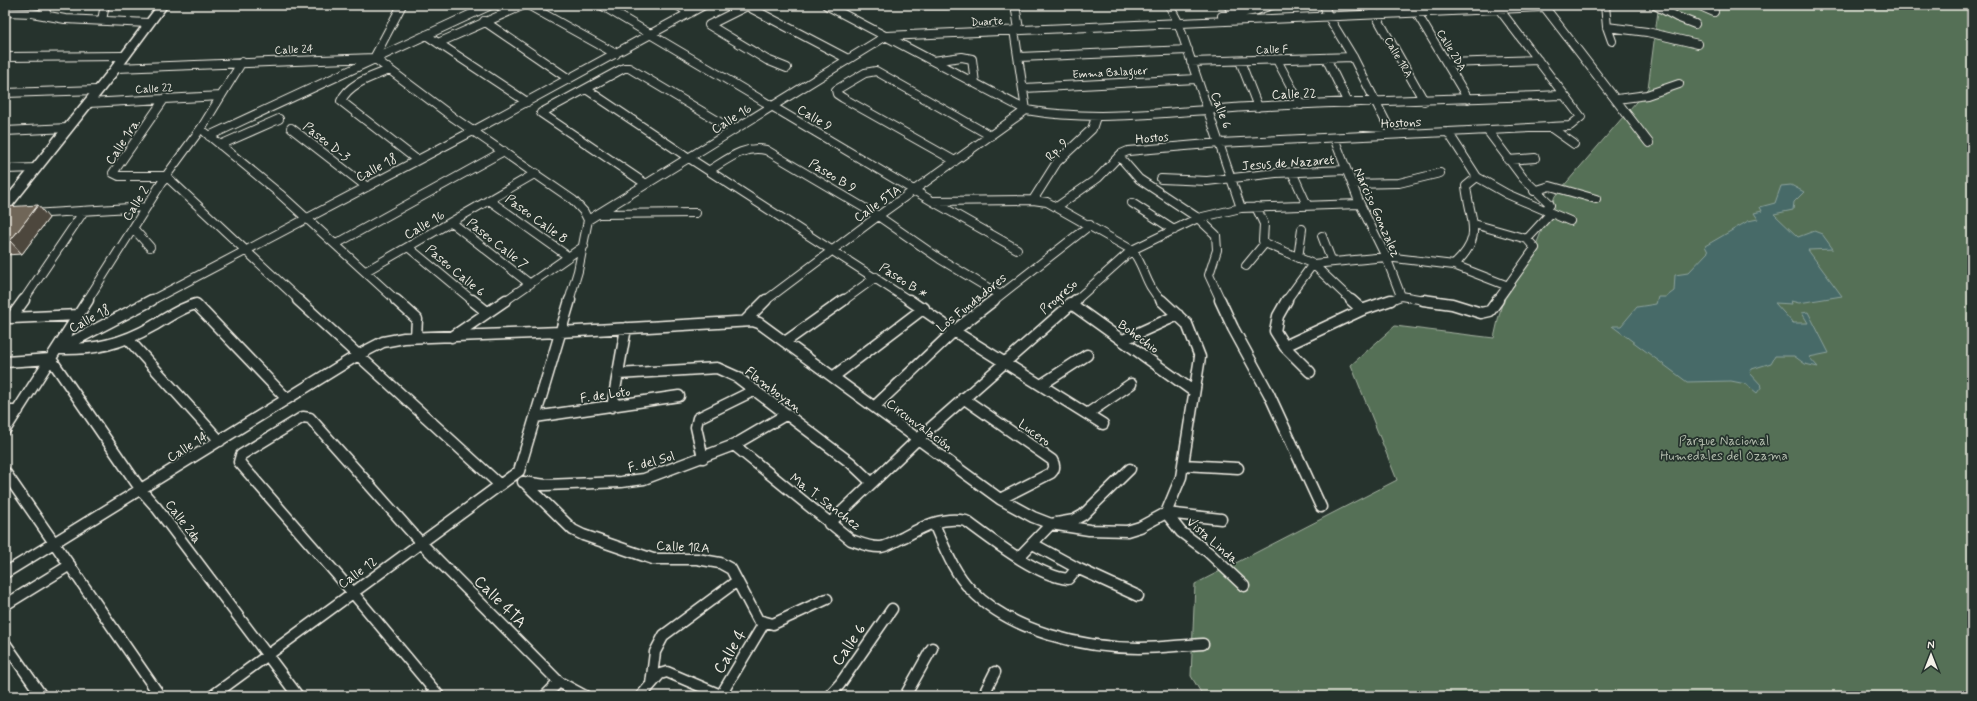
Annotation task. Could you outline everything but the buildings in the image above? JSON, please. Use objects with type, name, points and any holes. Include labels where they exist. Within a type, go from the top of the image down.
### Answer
[{"type":"main road","points":[[11,213],[37,168],[97,90],[116,68],[123,56],[163,5]]},
{"type":"street","points":[[47,5],[46,9],[48,16]]},
{"type":"street","points":[[102,20],[105,5]]},
{"type":"street","points":[[374,58],[402,5]]},
{"type":"street","points":[[209,136],[374,58],[491,5]]},
{"type":"street","points":[[498,5],[507,11]]},
{"type":"street","points":[[438,42],[507,11],[524,5]]},
{"type":"street","points":[[528,5],[616,54]]},
{"type":"street","name":"Calle 9","points":[[601,5],[932,201],[1017,249]]},
{"type":"street","points":[[677,5],[690,13]]},
{"type":"street","name":"Calle 18","points":[[58,349],[527,102],[554,97],[569,79],[704,5]]},
{"type":"street","name":"Calle 22","points":[[826,5],[1026,110],[1048,115],[1096,117],[1206,109],[1564,96]]},
{"type":"street","points":[[921,5],[947,5]]},
{"type":"street","points":[[1015,5],[1019,57],[1026,110]]},
{"type":"street","name":"Calle 6","points":[[1169,5],[1182,22],[1196,78],[1206,109],[1220,143],[1241,208]]},
{"type":"street","points":[[1228,5],[1233,14]]},
{"type":"street","points":[[1182,22],[1257,10],[1272,5]]},
{"type":"street","points":[[1324,5],[1328,16],[1353,57],[1392,134]]},
{"type":"street","name":"Calle 1RA","points":[[1370,5],[1424,101]]},
{"type":"street","name":"Calle 2DA","points":[[1412,5],[1468,99]]},
{"type":"street","points":[[1605,5],[1608,27],[1612,41]]},
{"type":"street","points":[[1655,5],[1676,17],[1695,24]]},
{"type":"street","points":[[1698,5],[1714,12]]},
{"type":"street","points":[[787,68],[767,60],[709,24],[747,6],[848,59]]},
{"type":"street","points":[[1544,6],[1617,99],[1649,143]]},
{"type":"street","name":"Duarte","points":[[886,36],[1417,12],[1456,8],[1544,6]]},
{"type":"street","points":[[1497,7],[1564,96]]},
{"type":"street","points":[[5,12],[32,13],[65,19],[148,23]]},
{"type":"street","points":[[484,21],[569,79]]},
{"type":"street","points":[[1608,27],[1647,32],[1698,44]]},
{"type":"street","points":[[426,35],[527,102]]},
{"type":"street","name":"Calle 16","points":[[588,220],[886,36]]},
{"type":"street","points":[[1019,57],[1188,50]]},
{"type":"street","points":[[5,57],[123,56]]},
{"type":"street","points":[[933,60],[962,57],[972,58],[975,83]]},
{"type":"street","name":"Calle F","points":[[1191,62],[1353,57]]},
{"type":"street","points":[[374,58],[454,118],[536,173],[573,200],[584,212],[588,220],[584,246],[560,332],[535,417],[515,474]]},
{"type":"street","name":"Calle 24","points":[[116,68],[374,58]]},
{"type":"street","points":[[1326,58],[1348,103]]},
{"type":"street","points":[[1277,60],[1301,105]]},
{"type":"street","points":[[1447,63],[1538,60]]},
{"type":"street","points":[[1240,61],[1258,107]]},
{"type":"street","name":"Calle 2","points":[[5,430],[58,349],[146,207],[166,176],[202,127],[242,62]]},
{"type":"street","points":[[646,184],[541,114],[554,97],[586,89],[624,68],[629,68],[733,130]]},
{"type":"street","points":[[389,70],[344,92],[341,101],[417,160]]},
{"type":"street","points":[[955,161],[843,98],[837,94],[836,90],[865,72],[876,71],[991,136]]},
{"type":"street","name":"Emma Balaguer","points":[[1024,88],[1196,78]]},
{"type":"street","points":[[1617,99],[1647,95],[1679,84]]},
{"type":"street","name":"Paseo B *","points":[[586,89],[689,158],[924,308],[954,331],[1103,424]]},
{"type":"street","points":[[5,93],[97,90]]},
{"type":"street","name":"Calle 22","points":[[88,102],[221,96]]},
{"type":"street","name":"Hostons","points":[[1220,143],[1570,126],[1581,117],[1564,96]]},
{"type":"street","name":"Calle 1ra.","points":[[165,98],[113,173],[118,176],[166,176]]},
{"type":"street","name":"Calle 5TA","points":[[746,320],[768,298],[832,250],[1026,110]]},
{"type":"street","name":"Rp. 9","points":[[1033,200],[1057,162],[1092,129],[1096,117]]},
{"type":"street","points":[[220,146],[279,120]]},
{"type":"street","points":[[202,127],[220,146],[280,194],[417,319],[418,325],[416,337]]},
{"type":"street","points":[[1550,127],[1574,144]]},
{"type":"street","points":[[5,131],[68,128]]},
{"type":"street","name":"Paseo D-3","points":[[291,128],[366,187]]},
{"type":"street","points":[[1487,130],[1508,160],[1534,191],[1550,205],[1548,212],[1527,239]]},
{"type":"street","points":[[1448,132],[1477,177],[1507,194],[1570,221]]},
{"type":"street","name":"Narciso Gonzalez","points":[[1334,138],[1360,204],[1386,257],[1401,296]]},
{"type":"street","name":"Hostos","points":[[1118,156],[1128,151],[1220,143]]},
{"type":"street","name":"Paseo B 9","points":[[710,170],[746,150],[761,148],[878,216],[940,259],[1000,295]]},
{"type":"street","points":[[336,244],[504,151]]},
{"type":"street","points":[[1058,206],[1098,178],[1118,156],[1139,179],[1198,218],[1217,238],[1216,252],[1209,275],[1233,328],[1269,394],[1321,507]]},
{"type":"street","points":[[1508,160],[1535,158]]},
{"type":"street","points":[[5,169],[37,168]]},
{"type":"street","name":"Jesus de Nazaret","points":[[1161,179],[1195,182],[1292,172],[1346,170]]},
{"type":"street","points":[[1292,172],[1307,205]]},
{"type":"street","name":"Calle 16","points":[[366,272],[536,173]]},
{"type":"street","points":[[1352,184],[1399,183],[1440,173]]},
{"type":"street","points":[[166,176],[433,425],[500,485]]},
{"type":"street","points":[[1454,265],[1470,249],[1474,224],[1466,186],[1477,177]]},
{"type":"street","points":[[1534,191],[1550,186],[1557,186],[1574,193],[1596,199]]},
{"type":"street","name":"Paseo Calle 8","points":[[490,200],[569,257]]},
{"type":"street","points":[[932,201],[1033,200],[1046,202],[1058,206],[1132,250],[1140,260],[1148,285],[1187,324],[1200,357],[1193,391],[1181,477],[1166,513],[1221,519]]},
{"type":"street","points":[[1132,203],[1174,230]]},
{"type":"street","name":"Progreso","points":[[829,524],[963,398],[1132,250],[1198,218],[1241,208],[1360,204]]},
{"type":"street","points":[[11,213],[84,211],[146,207]]},
{"type":"street","points":[[1256,207],[1264,224],[1263,241],[1265,243],[1313,264],[1362,310]]},
{"type":"street","points":[[79,315],[11,318],[84,211]]},
{"type":"street","points":[[599,214],[696,213]]},
{"type":"street","name":"Paseo Calle 7","points":[[450,222],[530,284]]},
{"type":"street","points":[[1285,346],[1362,310],[1401,296],[1452,304],[1486,313],[1490,311],[1535,248],[1527,239],[1474,224]]},
{"type":"street","name":"Los Fundadores","points":[[874,407],[954,331],[1090,225]]},
{"type":"street","points":[[133,228],[150,247]]},
{"type":"street","points":[[1298,258],[1302,229]]},
{"type":"street","points":[[1322,236],[1332,262]]},
{"type":"street","points":[[1246,266],[1265,243]]},
{"type":"street","points":[[452,336],[584,246]]},
{"type":"street","name":"Paseo Calle 6","points":[[408,247],[487,312]]},
{"type":"street","points":[[1310,372],[1285,346],[1275,331],[1277,317],[1313,264],[1386,257],[1438,262],[1454,265],[1508,286]]},
{"type":"street","points":[[785,342],[876,277]]},
{"type":"street","name":"Bohechio","points":[[1070,303],[1193,391]]},
{"type":"street","points":[[58,349],[82,350],[97,348],[128,339],[187,306],[196,304],[287,399]]},
{"type":"street","points":[[833,377],[924,308]]},
{"type":"street","points":[[1123,340],[1178,315]]},
{"type":"street","name":"Calle 14","points":[[5,574],[56,544],[358,355],[383,342],[416,337],[560,332],[746,320]]},
{"type":"street","name":"Circunvalación","points":[[746,320],[759,323],[1000,499],[1032,517],[1051,524],[1089,530],[1127,531],[1140,527],[1166,513]]},
{"type":"street","points":[[612,407],[626,328]]},
{"type":"street","points":[[128,339],[220,441]]},
{"type":"street","points":[[1041,385],[1087,355]]},
{"type":"street","points":[[5,362],[51,359]]},
{"type":"street","name":"Calle 2da","points":[[51,359],[142,490],[298,696]]},
{"type":"street","name":"Flamboyan","points":[[618,374],[717,368],[736,377],[755,390],[851,463],[872,483]]},
{"type":"street","points":[[1087,414],[1130,384]]},
{"type":"street","points":[[703,458],[696,427],[698,418],[755,390]]},
{"type":"street","name":"F. de Loto","points":[[535,417],[612,407],[679,396]]},
{"type":"street","name":"Lucero","points":[[963,398],[1052,460],[1054,463],[1051,473],[1000,499]]},
{"type":"street","points":[[5,411],[18,411]]},
{"type":"street","name":"F. del Sol","points":[[515,474],[524,482],[546,485],[621,482],[644,479],[703,458],[734,445],[787,414]]},
{"type":"street","name":"Calle 4TA","points":[[353,593],[239,462],[242,455],[303,417],[310,418],[421,543],[559,682],[586,696]]},
{"type":"street","name":"Ma. T. Sanchez","points":[[734,445],[829,524],[851,540],[866,545],[881,547],[934,524],[956,518],[966,521],[1019,557],[1061,579],[1071,578],[1077,568]]},
{"type":"street","points":[[1183,465],[1238,468]]},
{"type":"street","points":[[1019,557],[1051,524],[1074,520],[1083,515],[1130,469]]},
{"type":"street","points":[[5,472],[160,696]]},
{"type":"street","name":"Calle 12","points":[[212,696],[515,474]]},
{"type":"street","name":"Calle 1RA","points":[[524,482],[573,530],[583,535],[653,559],[697,559],[720,563],[732,569],[758,620],[764,624]]},
{"type":"street","name":"Vista Linda","points":[[1166,513],[1181,532],[1208,552],[1244,586]]},
{"type":"street","points":[[934,524],[956,568],[971,590],[997,610],[1023,625],[1089,644],[1139,648],[1203,644]]},
{"type":"street","points":[[1033,544],[1077,568],[1138,596]]},
{"type":"street","points":[[5,605],[70,565]]},
{"type":"street","points":[[651,684],[652,660],[657,644],[664,635],[737,581]]},
{"type":"street","points":[[353,593],[439,696]]},
{"type":"street","points":[[764,624],[773,624],[827,599]]},
{"type":"street","name":"Calle 6","points":[[829,696],[840,684],[892,610]]},
{"type":"street","name":"Calle 4","points":[[722,696],[764,624]]},
{"type":"street","points":[[5,643],[42,696]]},
{"type":"street","points":[[905,696],[932,648]]},
{"type":"street","points":[[641,696],[660,674],[667,672],[722,696]]},
{"type":"street","points":[[983,696],[995,672]]},
{"type":"street","points":[[545,696],[559,682]]},
{"type":"green space","name":"Parque Nacional Humedales del Ozama","points":[[1667,5],[1972,5],[1972,696],[1203,696],[1191,676],[1195,584],[1397,480],[1351,365],[1395,326],[1494,338],[1502,303],[1529,263],[1555,196],[1648,88],[1658,11]]},
{"type":"water","points":[[1791,185],[1804,192],[1794,202],[1793,210],[1774,214],[1798,237],[1814,231],[1822,234],[1833,249],[1808,250],[1842,296],[1799,303],[1791,301],[1792,304],[1775,303],[1793,323],[1808,323],[1802,313],[1808,312],[1829,353],[1809,357],[1818,367],[1805,364],[1794,356],[1775,356],[1771,363],[1752,369],[1750,373],[1762,386],[1757,393],[1746,384],[1731,381],[1687,382],[1612,326],[1621,326],[1637,307],[1656,304],[1658,297],[1666,297],[1674,291],[1675,275],[1688,273],[1708,252],[1705,246],[1748,221],[1758,219],[1754,213],[1762,211],[1760,207],[1775,203],[1781,186]]}]
